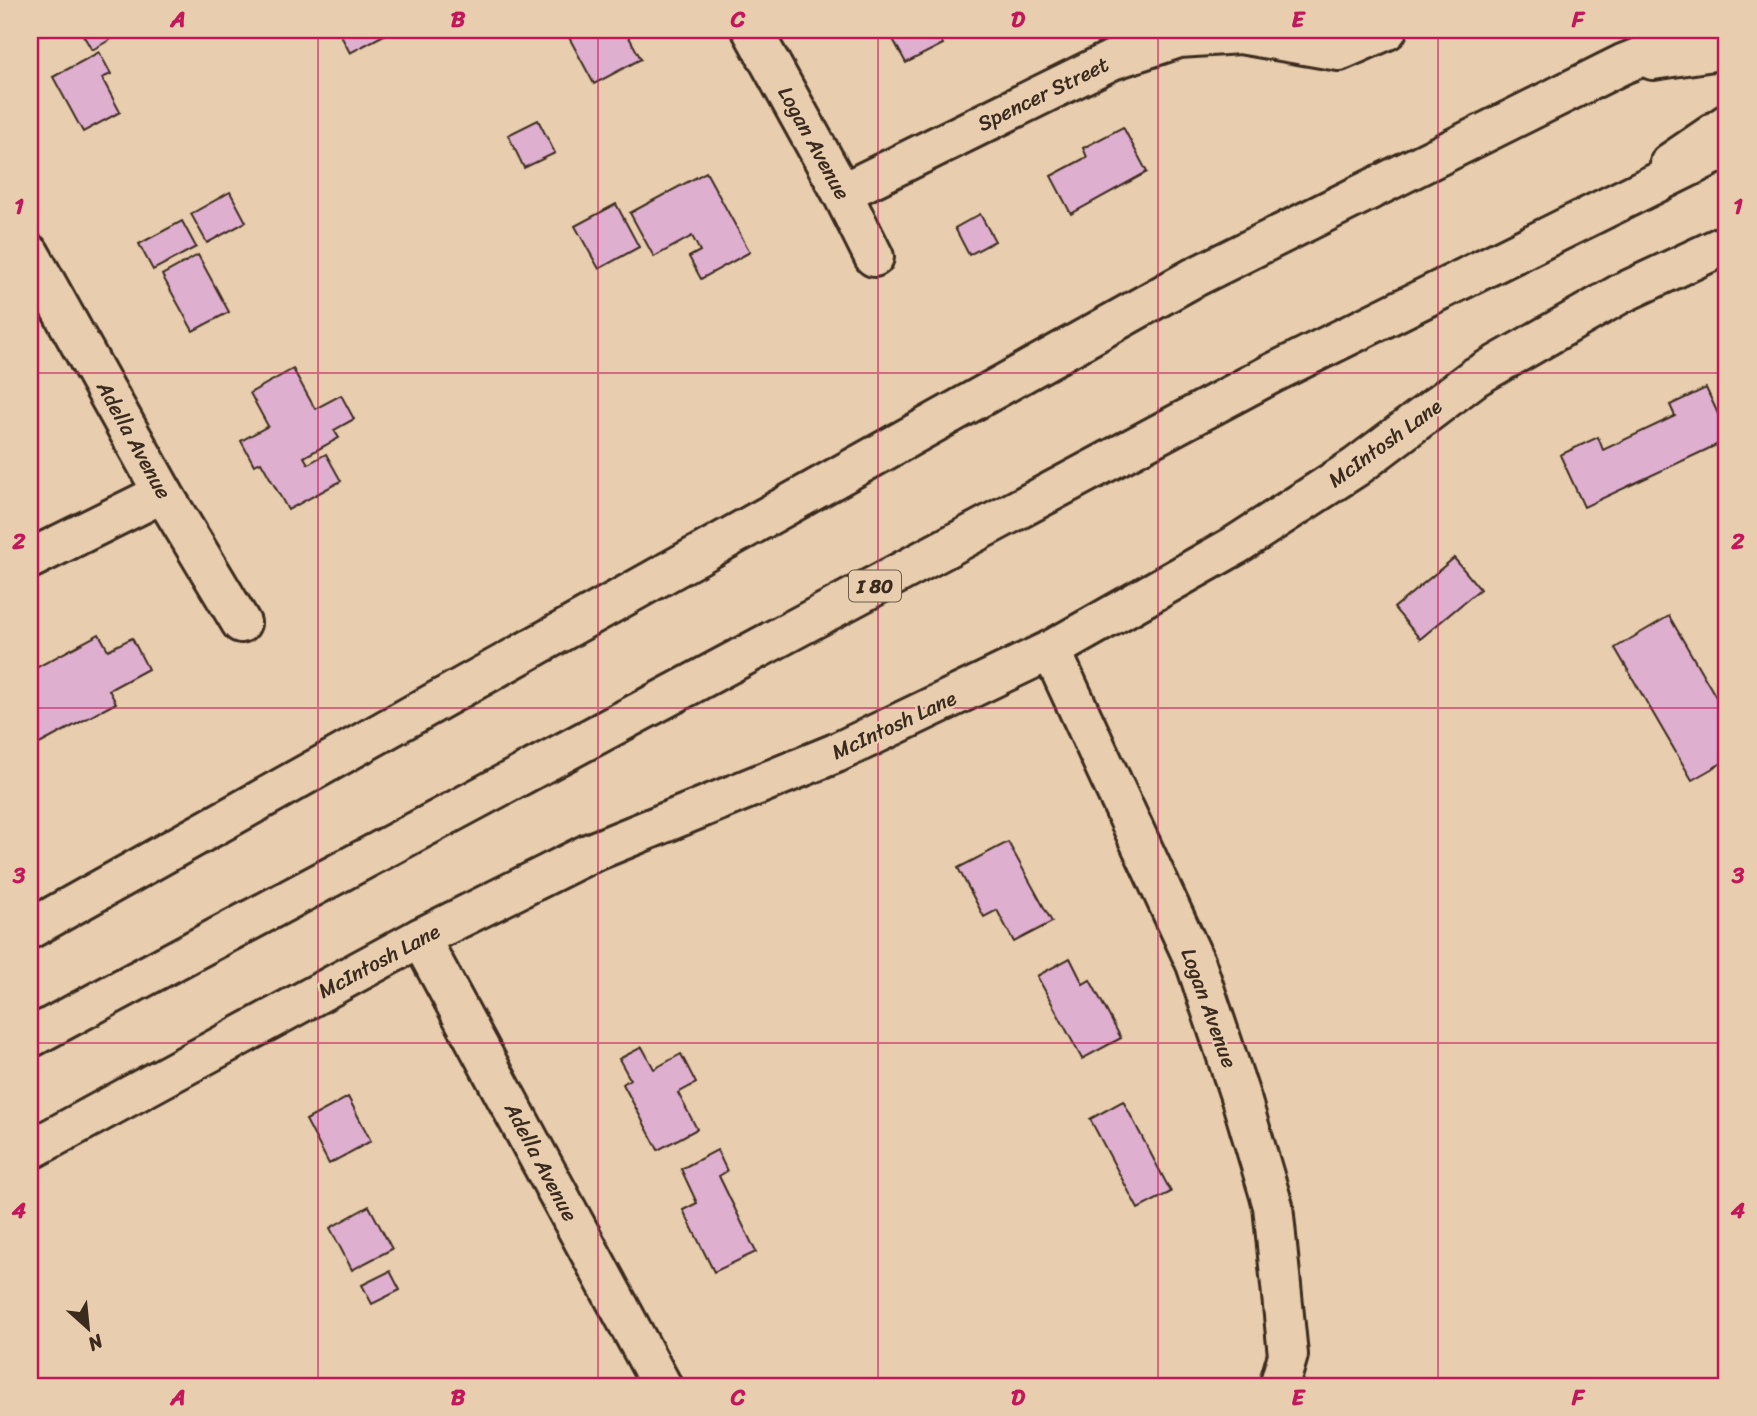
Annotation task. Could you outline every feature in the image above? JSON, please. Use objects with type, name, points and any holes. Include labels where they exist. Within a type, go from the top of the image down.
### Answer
[{"type":"main road","name":"Logan Avenue","points":[[752,30],[842,193],[874,257]]},
{"type":"main road","name":"Spencer Street","points":[[842,193],[1112,60],[1179,38],[1240,34],[1339,51],[1387,30]]},
{"type":"main road","points":[[30,929],[1193,278],[1623,64],[1707,30]]},
{"type":"main road","points":[[1623,64],[1727,49]]},
{"type":"main road","points":[[1599,212],[1727,124]]},
{"type":"main road","name":"I 80","points":[[30,1038],[1271,374],[1727,148]]},
{"type":"main road","name":"McIntosh Lane","points":[[30,1150],[420,937],[588,854],[836,753],[1051,650],[1236,545],[1346,474],[1475,377],[1620,294],[1727,244]]},
{"type":"main road","name":"Adella Avenue","points":[[30,254],[163,493],[241,623]]},
{"type":"main road","points":[[30,559],[163,493]]},
{"type":"main road","name":"Logan Avenue","points":[[1051,650],[1195,964],[1242,1102],[1273,1206],[1288,1355],[1279,1386]]},
{"type":"main road","name":"Adella Avenue","points":[[420,937],[662,1386]]},
{"type":"building","points":[[80,30],[127,30],[92,50]]},
{"type":"building","points":[[338,30],[381,30],[384,35],[350,53]]},
{"type":"building","points":[[565,30],[625,30],[641,59],[594,84]]},
{"type":"building","points":[[888,30],[935,30],[943,44],[906,63]]},
{"type":"building","points":[[99,52],[111,74],[102,78],[120,112],[83,132],[53,77]]},
{"type":"building","points":[[538,120],[555,153],[524,168],[508,135]]},
{"type":"building","points":[[1123,127],[1147,172],[1071,214],[1051,176],[1087,157],[1083,148]]},
{"type":"building","points":[[706,172],[750,252],[701,279],[689,257],[700,251],[692,236],[654,257],[630,213]]},
{"type":"building","points":[[230,192],[246,222],[207,243],[191,214]]},
{"type":"building","points":[[616,204],[639,247],[599,269],[575,226]]},
{"type":"building","points":[[980,214],[995,241],[969,255],[955,228]]},
{"type":"building","points":[[182,221],[196,247],[153,270],[139,244]]},
{"type":"building","points":[[198,255],[229,312],[193,331],[162,275]]},
{"type":"building","points":[[293,369],[315,409],[341,395],[354,419],[334,430],[339,438],[304,457],[308,464],[326,454],[341,481],[288,510],[261,462],[254,465],[241,441],[268,426],[250,393]]},
{"type":"building","points":[[1706,388],[1727,433],[1727,440],[1584,507],[1560,455],[1598,437],[1603,450],[1675,416],[1670,405]]},
{"type":"building","points":[[1454,558],[1480,589],[1420,639],[1394,608]]},
{"type":"building","points":[[1669,616],[1727,716],[1727,760],[1692,780],[1615,648]]},
{"type":"building","points":[[99,634],[108,650],[132,638],[148,669],[109,690],[116,703],[30,749],[30,671]]},
{"type":"building","points":[[1008,842],[1052,922],[1014,942],[997,910],[984,917],[958,868]]},
{"type":"building","points":[[1070,958],[1083,984],[1090,980],[1121,1038],[1082,1059],[1037,976]]},
{"type":"building","points":[[642,1047],[654,1069],[681,1054],[696,1083],[678,1093],[697,1129],[658,1150],[623,1084],[630,1079],[619,1059]]},
{"type":"building","points":[[348,1097],[371,1141],[329,1164],[306,1120]]},
{"type":"building","points":[[1123,1101],[1171,1192],[1138,1209],[1090,1119]]},
{"type":"building","points":[[717,1150],[727,1171],[719,1176],[756,1252],[714,1272],[683,1210],[697,1203],[681,1169]]},
{"type":"building","points":[[369,1206],[392,1249],[352,1270],[330,1228]]},
{"type":"building","points":[[390,1271],[400,1290],[372,1304],[362,1285]]}]
